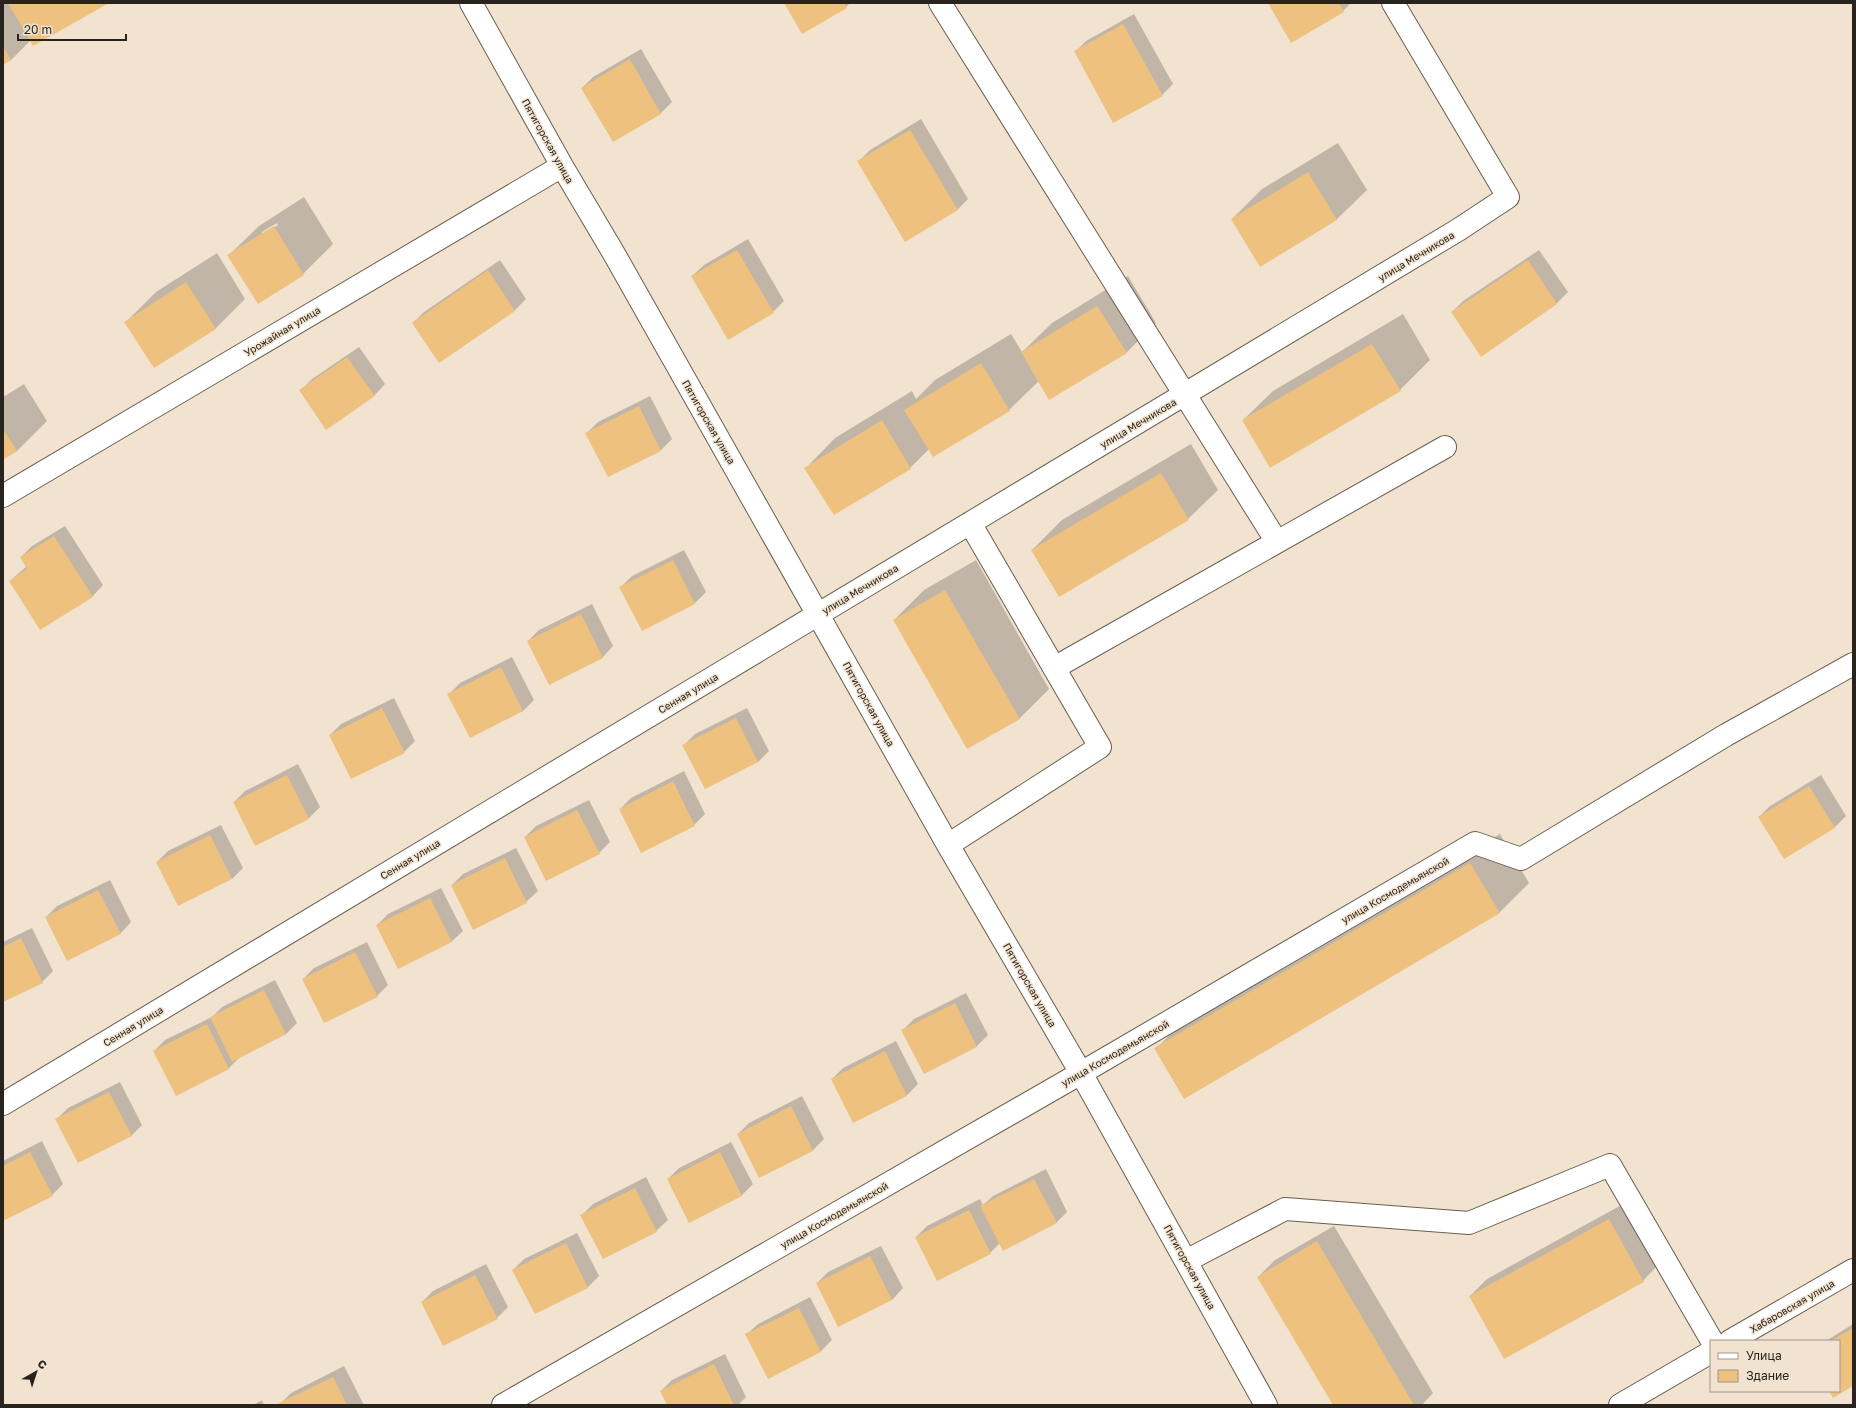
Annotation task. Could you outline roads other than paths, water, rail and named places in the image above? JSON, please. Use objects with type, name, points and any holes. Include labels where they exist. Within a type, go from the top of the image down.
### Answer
[{"type":"street","name":"Пятигорская улица","points":[[471,3],[948,845],[1081,1073],[1266,1405]]},
{"type":"street","points":[[940,3],[1277,542]]},
{"type":"street","name":"улица Мечникова","points":[[818,615],[1458,230],[1508,197],[1393,3]]},
{"type":"street","name":"Урожайная улица","points":[[3,496],[562,166]]},
{"type":"street","points":[[1054,668],[1445,447]]},
{"type":"street","points":[[948,845],[1100,747],[970,524]]},
{"type":"street","name":"Сенная улица","points":[[3,1104],[818,615]]},
{"type":"street","name":"улица Космодемьянской","points":[[503,1405],[1081,1073],[1475,843],[1521,859],[1726,735],[1853,664]]},
{"type":"street","points":[[1186,1261],[1285,1209],[1469,1223],[1610,1165],[1711,1340]]},
{"type":"street","name":"Хабаровская улица","points":[[1732,1340],[1853,1270]]},
{"type":"street","points":[[1620,1405],[1710,1353]]}]
